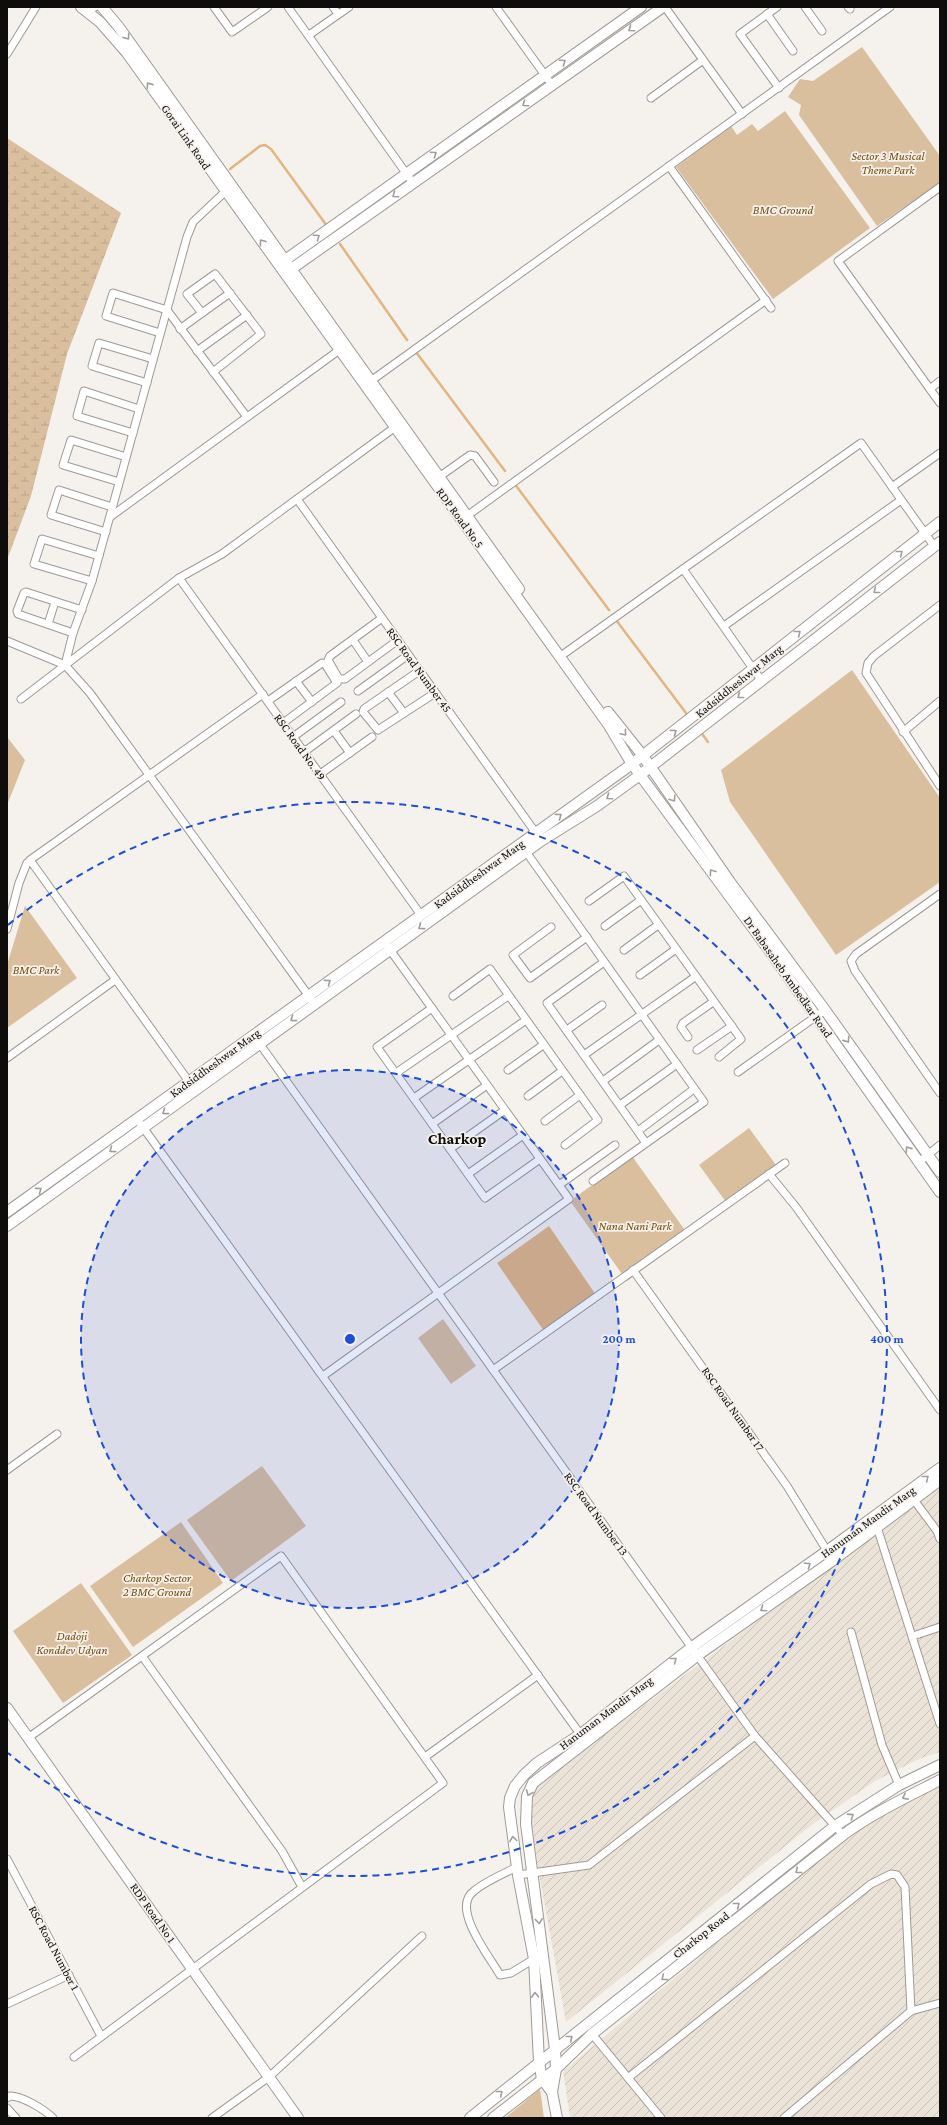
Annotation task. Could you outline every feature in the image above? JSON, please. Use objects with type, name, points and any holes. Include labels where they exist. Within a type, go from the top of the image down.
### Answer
[{"type":"street","points":[[7,54],[36,7]]},
{"type":"street","name":"Gorai Link Road","points":[[102,7],[118,26],[184,125],[202,160],[224,191],[285,267]]},
{"type":"street","points":[[215,7],[232,32],[268,7]]},
{"type":"street","points":[[288,7],[413,183]]},
{"type":"street","points":[[333,7],[338,14]]},
{"type":"street","points":[[309,35],[349,7]]},
{"type":"street","points":[[496,7],[552,85]]},
{"type":"street","points":[[285,267],[407,173],[641,7]]},
{"type":"street","points":[[777,7],[740,34],[778,88]]},
{"type":"street","points":[[805,7],[822,31]]},
{"type":"street","points":[[368,384],[890,7]]},
{"type":"street","points":[[285,267],[413,183],[659,8],[703,60],[742,114]]},
{"type":"street","name":"Gorai Link Road","points":[[88,9],[127,53],[184,125],[210,153],[233,185],[285,267]]},
{"type":"street","points":[[767,14],[793,51]]},
{"type":"street","points":[[651,98],[703,60]]},
{"type":"street","points":[[202,160],[210,153]]},
{"type":"street","points":[[669,166],[772,308]]},
{"type":"street","points":[[65,665],[73,633],[92,581],[192,222],[224,191],[233,185]]},
{"type":"street","points":[[940,187],[838,261],[940,403]]},
{"type":"street","name":"RDP Road No 5","points":[[285,267],[368,384],[439,477],[464,518],[614,720],[643,756]]},
{"type":"street","points":[[202,313],[187,294],[216,274],[261,334],[212,372]]},
{"type":"street","points":[[160,333],[106,316],[113,293],[167,310],[247,418]]},
{"type":"street","points":[[180,329],[230,293]]},
{"type":"street","points":[[464,518],[766,300]]},
{"type":"street","points":[[197,351],[247,315]]},
{"type":"street","points":[[146,383],[92,366],[100,343],[153,359]]},
{"type":"street","points":[[110,517],[343,348]]},
{"type":"street","points":[[930,389],[940,381]]},
{"type":"street","points":[[133,433],[76,416],[84,392],[139,408]]},
{"type":"street","points":[[22,699],[179,578],[222,554],[399,425]]},
{"type":"street","name":"RDP Road No 5","points":[[399,425],[608,724],[632,764]]},
{"type":"street","points":[[116,481],[63,465],[71,440],[123,456]]},
{"type":"street","points":[[565,653],[861,443],[924,534],[937,544]]},
{"type":"street","points":[[892,487],[940,453]]},
{"type":"street","points":[[439,477],[470,455],[475,456],[494,482]]},
{"type":"street","points":[[106,532],[51,515],[59,490],[112,507]]},
{"type":"street","name":"RSC Road Number 45","points":[[297,499],[538,837]]},
{"type":"street","points":[[724,626],[901,500]]},
{"type":"street","name":"Kadsiddheshwar Marg","points":[[7,1212],[140,1123],[538,837],[940,522]]},
{"type":"street","points":[[92,581],[34,564],[42,539],[99,556]]},
{"type":"street","name":"Kadsiddheshwar Marg","points":[[538,837],[597,806],[640,775],[937,544]]},
{"type":"street","points":[[684,569],[761,680]]},
{"type":"street","name":"RSC Road No. 49","points":[[179,578],[421,915]]},
{"type":"street","points":[[73,633],[18,614],[17,611],[24,593],[26,592],[82,610]]},
{"type":"street","points":[[48,624],[56,602]]},
{"type":"street","points":[[940,604],[874,656],[866,668],[868,679],[940,786]]},
{"type":"street","points":[[382,618],[330,656],[328,660],[339,679],[345,679],[398,640]]},
{"type":"street","points":[[353,640],[368,662]]},
{"type":"street","points":[[7,641],[65,665],[90,693],[312,1000]]},
{"type":"street","points":[[358,691],[408,656]]},
{"type":"street","points":[[268,701],[322,664],[325,664],[337,684],[283,723]]},
{"type":"street","points":[[419,671],[364,709],[362,712],[375,729],[378,730],[435,693]]},
{"type":"street","points":[[296,681],[312,702]]},
{"type":"street","points":[[388,692],[404,714]]},
{"type":"street","points":[[192,1086],[30,860],[150,776],[263,694]]},
{"type":"street","points":[[903,732],[940,701]]},
{"type":"street","points":[[293,737],[341,702]]},
{"type":"street","points":[[304,752],[356,714]]},
{"type":"street","points":[[334,731],[350,753]]},
{"type":"street","points":[[323,772],[372,737]]},
{"type":"street","name":"Dr Babasaheb Ambedkar Road","points":[[643,756],[651,766],[678,817]]},
{"type":"street","name":"Dr Babasaheb Ambedkar Road","points":[[632,764],[678,817],[746,909],[773,947],[816,1016],[918,1163],[940,1192]]},
{"type":"street","points":[[523,848],[704,1102],[593,1181]]},
{"type":"street","name":"Kadsiddheshwar Marg","points":[[387,946],[421,915],[523,848]]},
{"type":"street","points":[[7,929],[26,863]]},
{"type":"street","points":[[589,901],[624,876],[658,926],[732,1026],[741,1041],[719,1057]]},
{"type":"street","points":[[940,894],[856,954],[851,961],[855,971],[940,1093]]},
{"type":"street","points":[[605,926],[641,900]]},
{"type":"street","points":[[624,950],[658,926]]},
{"type":"street","points":[[551,927],[513,955],[530,978],[587,937]]},
{"type":"street","points":[[323,1376],[569,1199],[387,946]]},
{"type":"street","name":"Dr Babasaheb Ambedkar Road","points":[[773,947],[825,1010],[927,1156],[940,1172]]},
{"type":"street","points":[[640,975],[676,950]]},
{"type":"street","points":[[604,962],[547,1003],[646,1143]]},
{"type":"street","points":[[453,996],[490,970],[598,1120],[565,1145]]},
{"type":"street","points":[[584,1055],[695,977]]},
{"type":"street","points":[[7,1058],[115,980]]},
{"type":"street","points":[[396,1073],[508,996]]},
{"type":"street","points":[[688,1037],[681,1027],[684,1023],[713,1002]]},
{"type":"street","points":[[567,1030],[602,1005]]},
{"type":"street","points":[[432,1008],[377,1047],[432,1124],[486,1198],[540,1159]]},
{"type":"street","points":[[738,1072],[825,1010]]},
{"type":"street","points":[[414,1098],[470,1061],[526,1020]]},
{"type":"street","points":[[697,1050],[732,1026]]},
{"type":"street","name":"RSC Road Number 13","points":[[256,1040],[755,1736],[843,1835]]},
{"type":"street","points":[[603,1081],[659,1040]]},
{"type":"street","points":[[508,1070],[543,1045]]},
{"type":"street","points":[[620,1105],[677,1064]]},
{"type":"street","points":[[528,1096],[562,1071]]},
{"type":"street","points":[[432,1124],[487,1085]]},
{"type":"street","points":[[638,1130],[694,1089]]},
{"type":"street","points":[[545,1120],[580,1095]]},
{"type":"street","points":[[450,1149],[505,1110]]},
{"type":"street","points":[[140,1123],[583,1738],[533,1783],[527,1796],[526,1824],[555,2049],[556,2069],[552,2092],[557,2118]]},
{"type":"street","name":"Kadsiddheshwar Marg","points":[[7,1226],[140,1123]]},
{"type":"street","points":[[468,1174],[522,1134]]},
{"type":"street","points":[[559,1185],[615,1145]]},
{"type":"street","points":[[918,1163],[940,1145]]},
{"type":"street","points":[[493,1370],[785,1163]]},
{"type":"street","points":[[769,1174],[796,1207],[940,1410]]},
{"type":"street","name":"RSC Road Number 17","points":[[633,1270],[787,1486],[830,1556]]},
{"type":"street","points":[[7,1470],[57,1434]]},
{"type":"street","name":"Hanuman Mandir Marg","points":[[542,2079],[538,2062],[534,1959],[508,1807],[515,1786],[537,1763],[583,1738],[695,1651],[830,1556],[911,1496],[940,1468]]},
{"type":"street","points":[[940,1480],[911,1496],[940,1539]]},
{"type":"street","points":[[875,1522],[913,1636],[940,1724]]},
{"type":"street","points":[[28,1738],[281,1556],[443,1783],[74,2057]]},
{"type":"street","points":[[913,1636],[940,1627]]},
{"type":"street","points":[[851,1632],[882,1745],[899,1785]]},
{"type":"street","points":[[142,1656],[282,1851],[302,1887]]},
{"type":"street","points":[[424,1757],[538,1675]]},
{"type":"street","name":"RDP Road No 1","points":[[7,1709],[298,2118]]},
{"type":"street","points":[[534,1959],[511,1973],[500,1975],[467,1920],[467,1899],[473,1891],[518,1871],[532,1873],[589,1865],[755,1736]]},
{"type":"street","name":"Charkop Road","points":[[470,2118],[538,2062],[836,1826],[899,1785],[940,1765]]},
{"type":"street","name":"Charkop Road","points":[[493,2118],[556,2069],[592,2034],[843,1835],[859,1823],[940,1780]]},
{"type":"street","name":"RSC Road Number 1","points":[[7,1859],[101,2036]]},
{"type":"street","points":[[628,2078],[871,1884],[891,1874],[897,1875],[905,1887],[911,2011]]},
{"type":"street","points":[[212,2118],[269,2077],[422,1936]]},
{"type":"street","points":[[7,2004],[68,1975]]},
{"type":"street","points":[[784,2118],[911,2011],[940,2003]]},
{"type":"street","points":[[592,2034],[661,2118]]},
{"type":"street","points":[[542,2079],[552,2092]]},
{"type":"street","points":[[7,2098],[10,2096],[16,2096],[36,2104],[53,2118]]},
{"type":"street","points":[[7,2108],[16,2118]]},
{"type":"shaded area","points":[[549,1226],[598,1298],[546,1334],[497,1263]]},
{"type":"shaded area","points":[[940,1484],[940,1752],[919,1759],[875,1781],[813,1824],[566,2022],[539,1873],[527,1793]]},
{"type":"shaded area","points":[[940,1786],[940,2118],[570,2118],[563,2071],[837,1843],[902,1804]]},
{"type":"green space","name":"Sector 3 Musical Theme Park","points":[[862,47],[940,156],[940,183],[877,226],[799,115],[801,105],[788,97],[800,79],[813,81]]},
{"type":"green space","name":"BMC Ground","points":[[785,111],[870,228],[773,299],[676,167],[731,126],[737,135],[752,124],[758,131]]},
{"type":"green space","points":[[7,138],[121,213],[67,354],[31,496],[7,560]]},
{"type":"green space","points":[[852,670],[940,798],[940,882],[836,955],[730,802],[721,770]]},
{"type":"green space","points":[[7,737],[25,760],[7,805]]},
{"type":"green space","name":"BMC Park","points":[[25,906],[77,978],[7,1028],[7,965]]},
{"type":"green space","points":[[749,1128],[776,1165],[726,1202],[699,1165]]},
{"type":"green space","name":"Nana Nani Park","points":[[632,1156],[689,1236],[627,1281],[570,1201]]},
{"type":"green space","points":[[443,1319],[476,1366],[451,1384],[418,1338]]},
{"type":"green space","points":[[262,1466],[306,1526],[231,1581],[187,1520]]},
{"type":"green space","name":"Charkop Sector 2 BMC Ground","points":[[181,1522],[223,1583],[133,1647],[90,1586]]},
{"type":"green space","name":"Dadoji Konddev Udyan","points":[[81,1583],[132,1655],[63,1703],[13,1631]]},
{"type":"green space","points":[[540,2089],[544,2118],[505,2118]]},
{"type":"waterway","points":[[230,169],[260,146],[265,145],[271,149],[327,226]]},
{"type":"waterway","points":[[340,244],[407,340]]},
{"type":"waterway","points":[[416,352],[505,471]]},
{"type":"waterway","points":[[514,483],[609,610]]},
{"type":"waterway","points":[[616,620],[689,717]]},
{"type":"waterway","points":[[700,731],[708,742]]},
{"type":"district","name":"Charkop","points":[[457,1138]]}]
